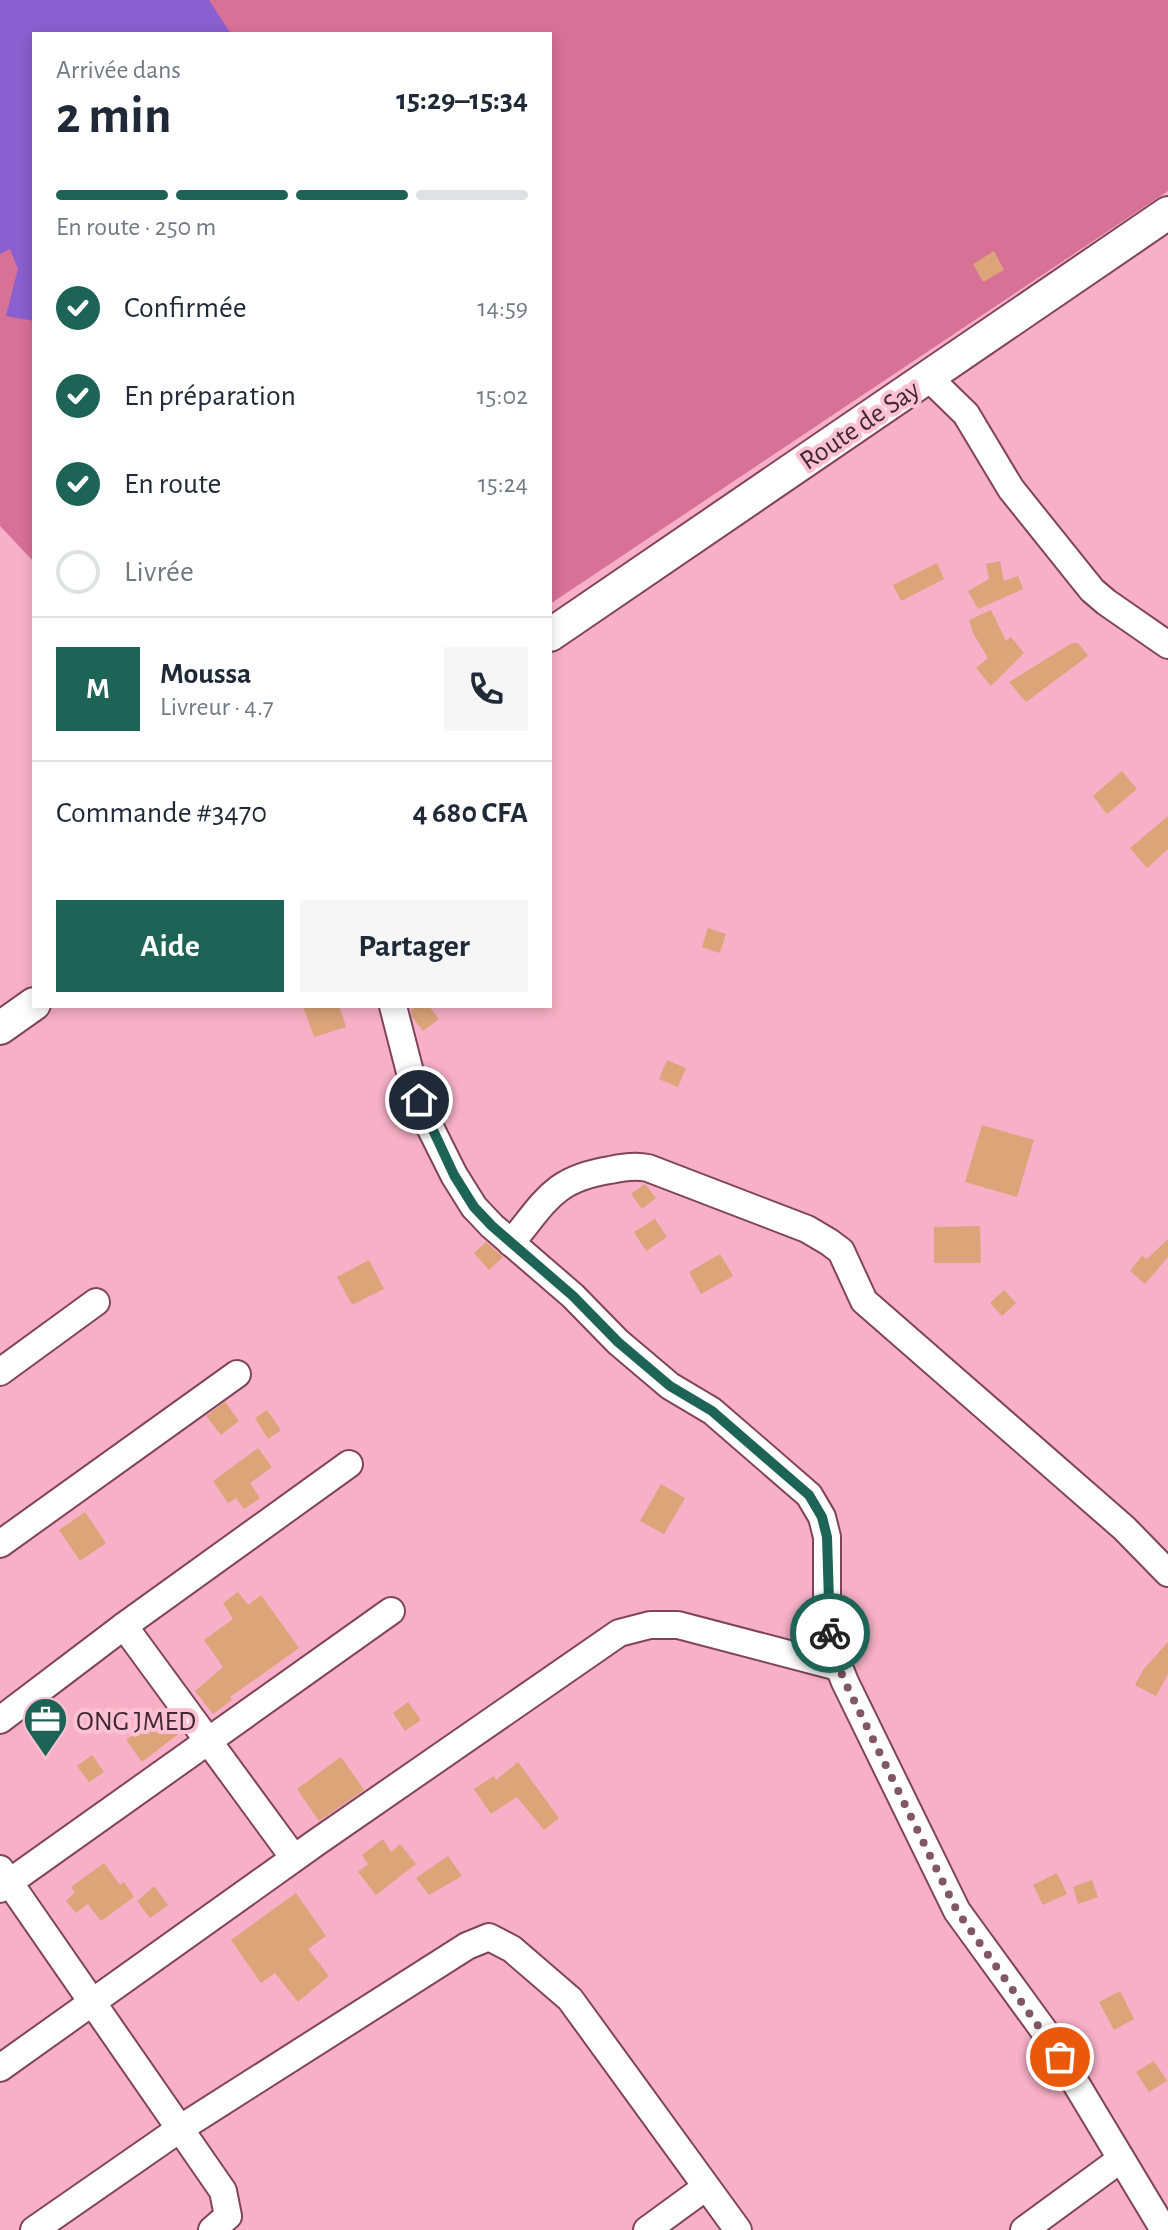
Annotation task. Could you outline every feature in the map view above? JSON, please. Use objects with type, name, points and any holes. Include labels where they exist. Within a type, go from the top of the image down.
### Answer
[{"type":"main road","name":"Route de Say","points":[[552,634],[1168,213]]},
{"type":"main road","points":[[0,1028],[32,1005]]},
{"type":"street","points":[[928,377],[973,422],[1011,489],[1092,590],[1168,645]]},
{"type":"street","points":[[394,1008],[411,1076],[428,1123],[474,1207],[573,1296],[618,1342],[670,1386],[712,1411],[809,1495],[822,1517],[827,1537],[827,1618],[838,1667],[957,1911],[1045,2032],[1164,2230]]},
{"type":"street","points":[[511,1243],[556,1190],[567,1182],[581,1175],[632,1166],[648,1168],[807,1229],[841,1251],[864,1301],[1124,1528],[1168,1573]]},
{"type":"street","points":[[0,1372],[96,1302]]},
{"type":"street","points":[[0,1544],[237,1374]]},
{"type":"street","points":[[0,1720],[124,1626],[349,1464]]},
{"type":"street","points":[[212,2230],[228,2216],[223,2191],[93,2002],[3,1880],[210,1740],[391,1611]]},
{"type":"street","points":[[0,2068],[294,1858],[619,1633],[650,1625],[678,1625],[838,1667]]},
{"type":"street","points":[[124,1626],[294,1858]]},
{"type":"street","points":[[34,2230],[181,2128],[467,1946],[489,1937],[512,1949],[570,1999],[738,2230]]},
{"type":"street","points":[[1024,2230],[1121,2159]]},
{"type":"street","points":[[647,2230],[706,2187]]},
{"type":"shaded area","points":[[0,0],[1168,0],[1168,191],[552,603],[552,32],[32,32],[32,560],[0,526]]},
{"type":"shaded area","points":[[0,0],[209,0],[230,32],[32,32],[32,321],[6,316],[18,269],[10,249],[0,254]]},
{"type":"building","points":[[994,251],[1004,270],[983,282],[973,264]]},
{"type":"building","points":[[1000,561],[1004,581],[1018,576],[1023,589],[978,609],[968,591],[989,579],[986,564]]},
{"type":"building","points":[[937,563],[944,579],[901,601],[893,585]]},
{"type":"building","points":[[991,610],[1006,641],[1011,637],[1024,653],[991,686],[976,668],[988,658],[969,620]]},
{"type":"building","points":[[1072,643],[1078,643],[1088,656],[1026,702],[1009,682]]},
{"type":"building","points":[[1122,771],[1137,789],[1107,814],[1093,796]]},
{"type":"building","points":[[1168,816],[1168,849],[1147,868],[1130,848]]},
{"type":"building","points":[[708,928],[726,934],[720,953],[702,947]]},
{"type":"building","points":[[304,1008],[340,1008],[346,1027],[314,1037]]},
{"type":"building","points":[[431,1008],[439,1019],[423,1031],[412,1017],[411,1010]]},
{"type":"building","points":[[667,1060],[686,1068],[678,1087],[659,1079]]},
{"type":"building","points":[[982,1125],[1034,1140],[1017,1197],[965,1182]]},
{"type":"building","points":[[645,1184],[656,1198],[642,1209],[631,1194]]},
{"type":"building","points":[[655,1219],[667,1237],[646,1251],[634,1232]]},
{"type":"building","points":[[980,1226],[981,1263],[934,1263],[934,1227]]},
{"type":"building","points":[[1168,1239],[1168,1257],[1145,1284],[1130,1271],[1142,1256],[1147,1259]]},
{"type":"building","points":[[486,1242],[503,1257],[489,1270],[474,1253]]},
{"type":"building","points":[[720,1254],[733,1276],[701,1294],[689,1272]]},
{"type":"building","points":[[369,1260],[384,1289],[352,1305],[337,1277]]},
{"type":"building","points":[[1004,1290],[1016,1303],[1002,1316],[990,1303]]},
{"type":"building","points":[[225,1402],[239,1421],[221,1435],[206,1416]]},
{"type":"building","points":[[267,1410],[281,1430],[268,1439],[255,1418]]},
{"type":"building","points":[[258,1448],[272,1467],[250,1483],[260,1498],[244,1509],[236,1498],[228,1503],[213,1481]]},
{"type":"building","points":[[661,1484],[685,1498],[664,1534],[640,1521]]},
{"type":"building","points":[[85,1512],[106,1543],[80,1561],[59,1530]]},
{"type":"building","points":[[238,1592],[248,1605],[261,1595],[299,1648],[230,1697],[232,1700],[213,1714],[195,1691],[223,1667],[204,1640],[233,1619],[223,1603]]},
{"type":"building","points":[[1168,1642],[1168,1674],[1156,1696],[1135,1685],[1143,1670]]},
{"type":"building","points":[[408,1702],[421,1720],[405,1731],[393,1713]]},
{"type":"building","points":[[166,1711],[181,1732],[142,1762],[126,1740]]},
{"type":"building","points":[[92,1755],[104,1772],[89,1782],[77,1766]]},
{"type":"building","points":[[341,1757],[364,1790],[319,1821],[297,1789]]},
{"type":"building","points":[[518,1762],[559,1818],[544,1830],[517,1797],[491,1814],[474,1789],[494,1776],[496,1780]]},
{"type":"building","points":[[383,1839],[391,1852],[400,1844],[416,1864],[376,1895],[358,1872],[368,1864],[362,1855]]},
{"type":"building","points":[[448,1856],[462,1876],[429,1895],[416,1878]]},
{"type":"building","points":[[104,1863],[120,1885],[124,1882],[134,1897],[101,1921],[88,1904],[76,1913],[66,1901],[75,1892],[71,1887]]},
{"type":"building","points":[[1057,1873],[1067,1894],[1043,1905],[1033,1885]]},
{"type":"building","points":[[1092,1880],[1098,1897],[1078,1904],[1073,1887]]},
{"type":"building","points":[[154,1886],[168,1905],[150,1918],[137,1901]]},
{"type":"building","points":[[296,1893],[326,1936],[308,1949],[329,1976],[298,2002],[275,1973],[261,1983],[231,1940]]},
{"type":"building","points":[[1120,1991],[1134,2019],[1114,2030],[1099,2002]]},
{"type":"building","points":[[1154,2061],[1167,2081],[1149,2092],[1136,2072]]},
{"type":"way so far","points":[[830,1633],[834,1655],[845,1682],[957,1911],[1060,2057]]},
{"type":"place","name":"ONG JMED","points":[[45,1759]]},
{"type":"route","points":[[419,1100],[454,1175],[474,1207],[492,1226],[573,1296],[618,1342],[670,1386],[712,1411],[809,1495],[822,1517],[827,1537],[827,1618],[830,1633]]}]
